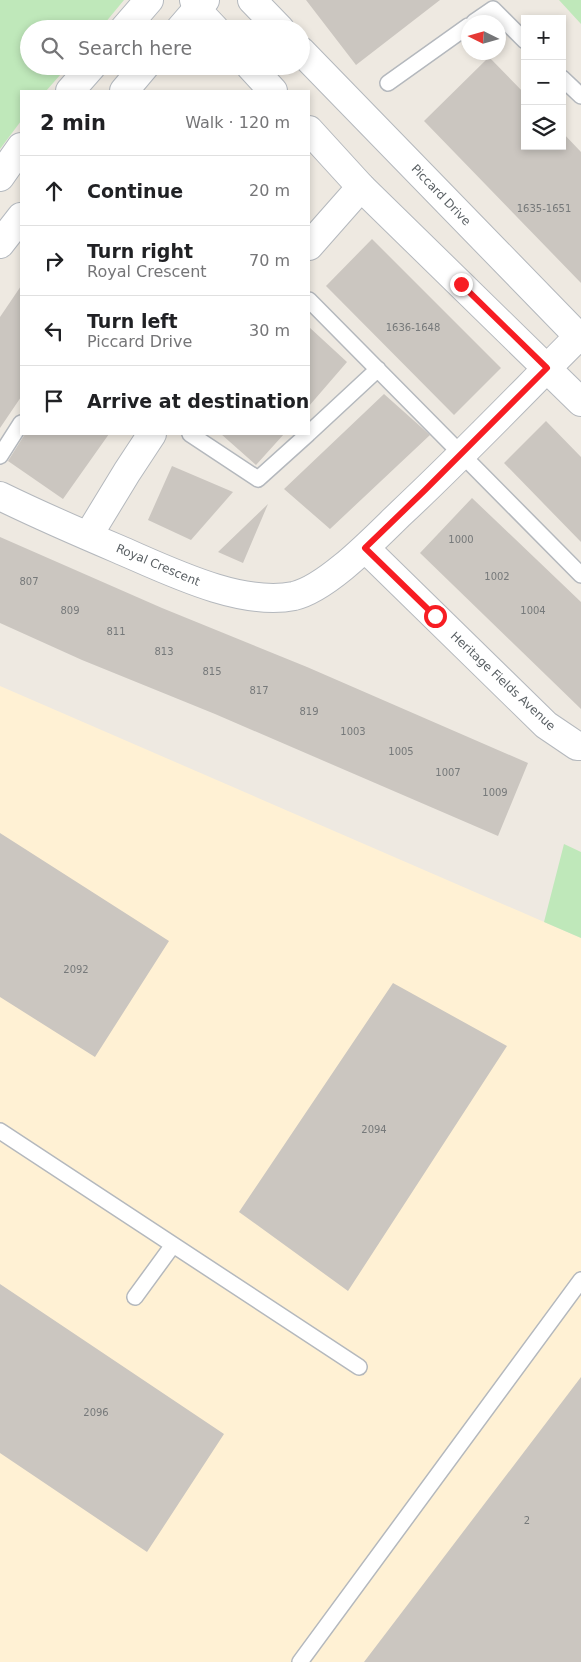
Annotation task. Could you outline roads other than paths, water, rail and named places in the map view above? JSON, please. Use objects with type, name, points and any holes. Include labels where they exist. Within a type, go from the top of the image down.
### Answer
[{"type":"street","points":[[132,20],[149,0]]},
{"type":"street","points":[[252,0],[271,20]]},
{"type":"street","name":"Piccard Drive","points":[[310,59],[580,336]]},
{"type":"street","points":[[71,90],[84,75]]},
{"type":"street","points":[[125,90],[137,75]]},
{"type":"street","points":[[258,75],[272,90]]},
{"type":"street","points":[[310,131],[361,187],[581,402]]},
{"type":"street","points":[[0,177],[20,149]]},
{"type":"street","points":[[310,245],[361,187]]},
{"type":"street","points":[[0,244],[20,218]]},
{"type":"street","name":"Royal Crescent","points":[[0,496],[198,583],[258,598],[295,596],[325,582],[365,548],[580,336]]},
{"type":"street","points":[[88,536],[151,435]]},
{"type":"street","name":"Heritage Fields Avenue","points":[[365,548],[546,725],[577,746],[581,746]]},
{"type":"lane","points":[[484,15],[493,9],[499,15]]},
{"type":"lane","points":[[506,22],[521,37]]},
{"type":"lane","points":[[388,83],[461,31]]},
{"type":"lane","points":[[566,82],[581,96]]},
{"type":"lane","points":[[310,301],[581,575]]},
{"type":"lane","points":[[310,431],[378,369]]},
{"type":"lane","points":[[0,456],[20,425]]},
{"type":"lane","points":[[192,435],[258,478],[306,435]]},
{"type":"lane","points":[[0,1130],[359,1367]]},
{"type":"lane","points":[[136,1297],[173,1245]]},
{"type":"lane","points":[[300,1662],[581,1280]]}]
